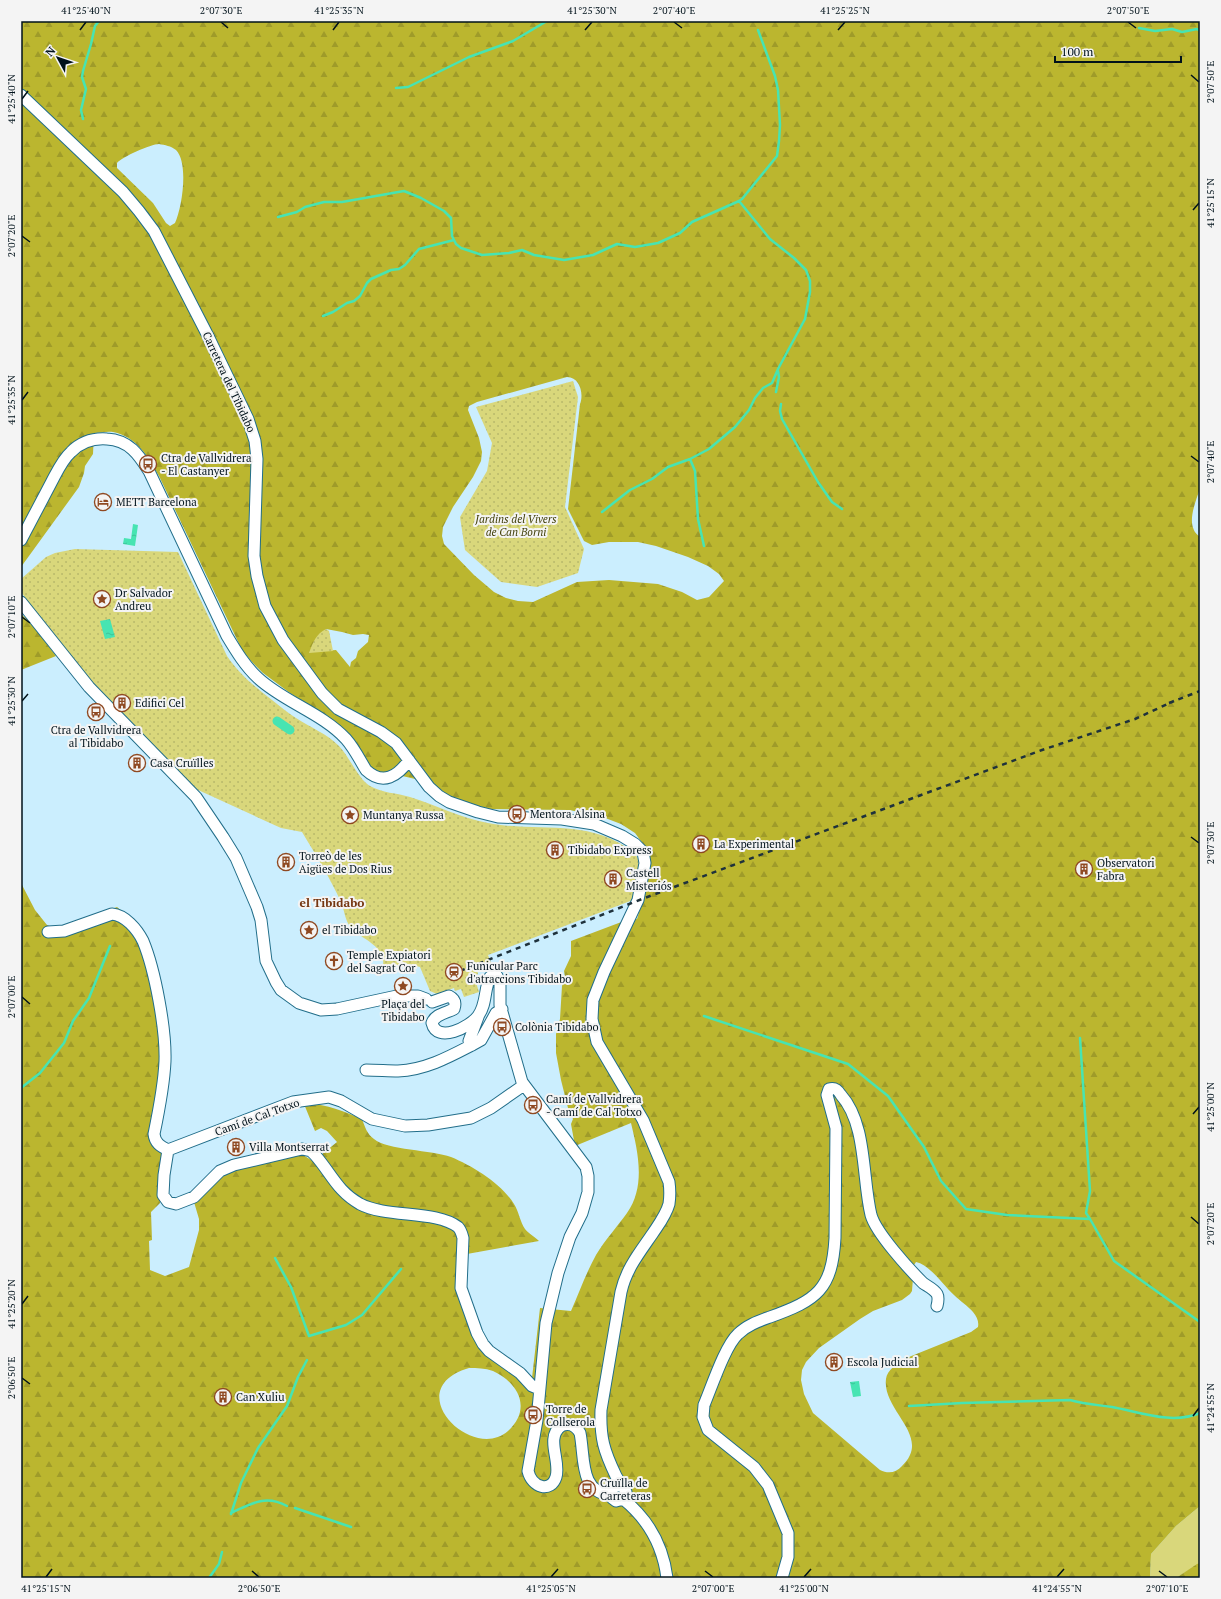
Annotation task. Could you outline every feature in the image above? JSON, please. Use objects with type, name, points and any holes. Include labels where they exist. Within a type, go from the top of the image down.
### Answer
[{"type":"street","name":"Carretera del Tibidabo","points":[[21,95],[123,192],[154,231],[207,334],[252,429],[257,459],[254,556],[261,591],[274,624],[294,656],[330,701],[348,715],[381,732],[396,743],[432,790],[443,798],[457,805],[498,817],[562,819],[594,824],[629,840],[641,849],[644,855],[645,863],[638,900],[595,991],[592,1008],[593,1025],[597,1042],[643,1120],[669,1182],[670,1192],[666,1213],[634,1260],[625,1277],[621,1292],[601,1410],[603,1447],[621,1486]]},
{"type":"street","points":[[21,540],[61,464],[70,453],[82,444],[95,439],[110,439],[124,444],[137,452],[149,471],[227,636],[249,669],[270,687],[336,730],[346,740],[370,774],[383,778],[391,777],[401,771],[410,760]]},
{"type":"street","points":[[22,602],[89,687],[196,797],[223,837],[236,858],[257,907],[261,920],[266,961],[276,982],[282,990],[299,1003],[321,1010],[337,1009],[378,1000],[407,996],[418,996],[429,1001],[449,996],[455,1001],[456,1005],[454,1009],[434,1019],[432,1023],[433,1027],[440,1033],[458,1030],[478,1017]]},
{"type":"street","points":[[48,932],[64,931],[112,914],[118,914],[138,932],[143,941],[154,980],[162,1024],[165,1059],[159,1112],[154,1134],[158,1144],[168,1150],[164,1175],[163,1195],[168,1202],[176,1204],[194,1198],[220,1171],[234,1165],[302,1149],[311,1151],[335,1183],[352,1198],[367,1207],[385,1212],[449,1222],[459,1228],[463,1238],[461,1288],[477,1333],[489,1351],[515,1369],[532,1386],[539,1389]]},
{"type":"street","points":[[472,1045],[469,1041],[487,995],[488,980],[494,975],[497,976],[499,980],[500,1002],[524,1085],[581,1159],[586,1167],[589,1181],[588,1192],[584,1205],[558,1273],[546,1323],[536,1432],[529,1467],[531,1480],[542,1486],[549,1485],[554,1480],[557,1469],[554,1441],[555,1434],[561,1426],[572,1425],[578,1429],[580,1433],[585,1470],[591,1487],[599,1494],[611,1495],[616,1501],[623,1499]]},
{"type":"street","points":[[366,1070],[399,1071],[422,1067],[443,1060],[481,1040],[496,1013],[502,1009]]},
{"type":"street","name":"Camí de Cal Totxo","points":[[168,1150],[293,1102],[329,1097],[341,1101],[372,1119],[405,1126],[428,1125],[471,1118],[491,1108],[524,1085]]},
{"type":"street","points":[[782,1578],[788,1557],[788,1533],[768,1485],[754,1467],[711,1434],[704,1422],[702,1412],[729,1346],[735,1337],[751,1324],[806,1303],[818,1293],[830,1274],[835,1238],[837,1145],[836,1128],[827,1095],[829,1089],[836,1089],[843,1097],[851,1110],[855,1121],[874,1222],[881,1234],[896,1253],[937,1295],[937,1306]]},
{"type":"street","points":[[611,1495],[612,1488],[621,1486],[626,1492],[623,1499]]},
{"type":"street","points":[[623,1499],[637,1511],[653,1534],[665,1568],[666,1578]]},
{"type":"green space","points":[[21,21],[1200,21],[1200,488],[1192,514],[1192,520],[1195,532],[1200,537],[1200,1506],[1176,1526],[1151,1554],[1150,1578],[21,1578],[21,883],[35,910],[47,925],[57,929],[117,907],[130,918],[162,1008],[160,1139],[166,1146],[160,1171],[160,1203],[151,1212],[152,1240],[149,1241],[150,1270],[165,1276],[189,1267],[199,1230],[199,1219],[194,1202],[217,1179],[231,1171],[285,1156],[303,1155],[316,1163],[321,1155],[337,1142],[327,1131],[321,1128],[315,1131],[304,1104],[334,1108],[362,1119],[366,1130],[380,1143],[399,1148],[451,1157],[486,1176],[509,1197],[516,1207],[525,1229],[539,1241],[467,1254],[465,1285],[475,1309],[479,1330],[486,1343],[532,1378],[540,1308],[571,1311],[596,1255],[633,1203],[637,1192],[639,1169],[631,1123],[575,1146],[571,1124],[573,1119],[568,1108],[556,1053],[556,1034],[560,1019],[562,986],[565,977],[564,971],[571,956],[571,941],[624,921],[637,919],[644,897],[651,865],[649,852],[635,833],[621,824],[600,816],[569,810],[490,809],[449,796],[432,783],[394,774],[382,776],[372,770],[350,736],[336,723],[290,693],[263,673],[242,650],[159,476],[146,455],[129,438],[113,432],[94,433],[93,454],[85,466],[79,487],[21,567]],"holes":[[[155,145],[166,145],[176,150],[180,156],[182,165],[182,197],[178,216],[175,223],[170,226],[166,223],[153,203],[117,168],[117,163],[120,160],[130,154]],[[567,377],[575,380],[580,387],[581,400],[568,509],[584,541],[592,545],[609,542],[638,542],[656,546],[688,557],[708,566],[719,574],[724,581],[709,597],[697,600],[682,592],[658,584],[609,580],[577,582],[533,602],[518,601],[506,598],[494,592],[474,575],[444,544],[442,536],[443,527],[453,507],[473,477],[481,461],[482,452],[479,438],[468,410],[469,406],[477,402]],[[326,629],[353,635],[369,635],[368,642],[358,651],[356,658],[351,662],[350,667],[336,650],[310,652]],[[916,1262],[932,1271],[954,1295],[971,1310],[977,1319],[978,1327],[971,1332],[904,1359],[888,1373],[886,1379],[887,1391],[891,1402],[910,1434],[912,1444],[910,1455],[902,1466],[895,1471],[886,1472],[880,1470],[813,1413],[804,1394],[801,1380],[802,1370],[806,1362],[819,1348],[873,1311],[902,1300],[912,1291],[914,1265]],[[469,1368],[481,1368],[493,1371],[510,1382],[516,1389],[521,1406],[515,1423],[508,1431],[493,1438],[477,1438],[461,1431],[448,1419],[441,1406],[440,1391],[449,1378]]]},
{"type":"green space","name":"Jardins del Vivers de Can Borni","points":[[573,381],[578,397],[565,507],[584,549],[578,573],[537,587],[501,582],[465,550],[460,517],[487,471],[492,443],[476,407]]},
{"type":"green space","points":[[75,549],[178,552],[227,656],[232,663],[253,685],[287,712],[334,741],[343,750],[366,783],[379,790],[410,797],[478,821],[507,826],[580,830],[598,834],[616,841],[637,856],[639,874],[633,900],[488,955],[491,963],[477,969],[478,974],[474,976],[479,992],[464,997],[461,989],[455,991],[454,988],[437,994],[430,991],[420,967],[404,963],[393,966],[392,968],[383,965],[383,958],[376,947],[353,930],[349,925],[337,893],[302,832],[281,828],[185,784],[105,703],[28,603],[21,591],[21,579],[46,557],[55,553]]},
{"type":"green space","points":[[21,614],[30,622],[56,656],[21,670]]},
{"type":"green space","points":[[326,629],[329,631],[333,651],[309,653],[315,639]]},
{"type":"green space","points":[[1200,1506],[1200,1563],[1176,1578],[1150,1578],[1151,1554],[1176,1526]]},
{"type":"green space","points":[[1200,1563],[1200,1578],[1176,1578],[1197,1564]]},
{"type":"water","points":[[133,524],[138,525],[135,546],[123,544],[124,538],[131,539]]},
{"type":"water","points":[[110,619],[115,637],[105,639],[100,621]]},
{"type":"water","points":[[859,1381],[861,1396],[853,1397],[850,1382]]},
{"type":"waterway","points":[[83,119],[81,110],[86,89],[82,77],[95,26],[99,21]]},
{"type":"waterway","points":[[396,88],[408,87],[469,57],[513,41],[547,21]]},
{"type":"waterway","points":[[1139,28],[1155,31],[1172,29],[1182,32],[1197,29],[1200,31]]},
{"type":"waterway","points":[[602,512],[630,490],[652,479],[668,467],[690,459],[709,449],[735,427],[749,410],[755,398],[763,388],[772,383],[805,319],[810,292],[810,281],[806,270],[794,258],[770,239],[739,201],[777,156],[779,141],[780,125],[778,90],[775,76],[758,30]]},
{"type":"waterway","points":[[278,217],[324,202],[342,202],[404,191],[421,198],[444,211],[451,218],[452,236],[456,244],[461,248],[482,255],[509,253],[522,250],[534,255],[564,260],[593,255],[617,244],[635,247],[658,243],[680,233],[692,222],[739,201]]},
{"type":"waterway","points":[[323,316],[333,312],[347,303],[354,301],[360,296],[371,279],[391,270],[399,269],[405,265],[419,249],[454,240]]},
{"type":"waterway","points":[[776,392],[779,377],[778,371]]},
{"type":"waterway","points":[[781,404],[780,411],[782,419],[818,482],[832,502],[842,509]]},
{"type":"waterway","points":[[690,459],[695,471],[698,519],[704,546]]},
{"type":"waterway","points":[[277,721],[290,730]]},
{"type":"waterway","points":[[21,1088],[40,1073],[64,1043],[73,1021],[89,998],[110,946]]},
{"type":"waterway","points":[[704,1016],[848,1064],[888,1096],[924,1147],[941,1181],[966,1209],[1007,1215],[1090,1219],[1114,1261],[1200,1322]]},
{"type":"waterway","points":[[1080,1038],[1090,1191],[1086,1213],[1090,1219]]},
{"type":"waterway","points":[[275,1258],[291,1287],[309,1336],[346,1325],[362,1315],[401,1269]]},
{"type":"waterway","points":[[231,1514],[241,1483],[258,1448],[287,1406],[298,1377],[307,1360]]},
{"type":"waterway","points":[[909,1406],[1070,1400],[1167,1418],[1178,1418],[1200,1413]]},
{"type":"waterway","points":[[231,1513],[252,1504],[265,1501],[279,1502],[287,1506]]},
{"type":"waterway","points":[[295,1508],[351,1527]]},
{"type":"waterway","points":[[209,1578],[219,1564],[222,1552]]},
{"type":"railway","points":[[1169,703],[1200,691]]},
{"type":"railway","points":[[460,971],[642,899],[1042,750],[1135,719],[1174,701]]},
{"type":"place","name":"Ctra de Vallvidrera - El Castanyer","points":[[148,464]]},
{"type":"place","name":"METT Barcelona","points":[[103,502]]},
{"type":"place","name":"Dr Salvador Andreu","points":[[102,599]]},
{"type":"place","name":"Edifici Cel","points":[[122,703]]},
{"type":"place","name":"Ctra de Vallvidrera al Tibidabo","points":[[96,712]]},
{"type":"place","name":"Casa Cruïlles","points":[[137,763]]},
{"type":"place","name":"Mentora Alsina","points":[[517,814]]},
{"type":"place","name":"Muntanya Russa","points":[[350,815]]},
{"type":"place","name":"La Experimental","points":[[701,844]]},
{"type":"place","name":"Tibidabo Express","points":[[555,850]]},
{"type":"place","name":"Torreò de les Aigües de Dos Rius","points":[[286,862]]},
{"type":"place","name":"Observatori Fabra","points":[[1084,869]]},
{"type":"place","name":"Castell Misteriós","points":[[613,879]]},
{"type":"place","name":"el Tibidabo","points":[[309,930]]},
{"type":"place","name":"Temple Expiatori del Sagrat Cor","points":[[334,961]]},
{"type":"place","name":"Funicular Parc d'atraccions Tibidabo","points":[[454,972]]},
{"type":"place","name":"Plaça del Tibidabo","points":[[403,986]]},
{"type":"place","name":"Colònia Tibidabo","points":[[502,1027]]},
{"type":"place","name":"Camí de Vallvidrera - Camí de Cal Totxo","points":[[533,1105]]},
{"type":"place","name":"Villa Montserrat","points":[[236,1147]]},
{"type":"place","name":"Escola Judicial","points":[[834,1362]]},
{"type":"place","name":"Can Xuliu","points":[[223,1397]]},
{"type":"place","name":"Torre de Collserola","points":[[533,1415]]},
{"type":"place","name":"Cruïlla de Carreteras","points":[[587,1489]]},
{"type":"district","name":"el Tibidabo","points":[[332,902]]}]
